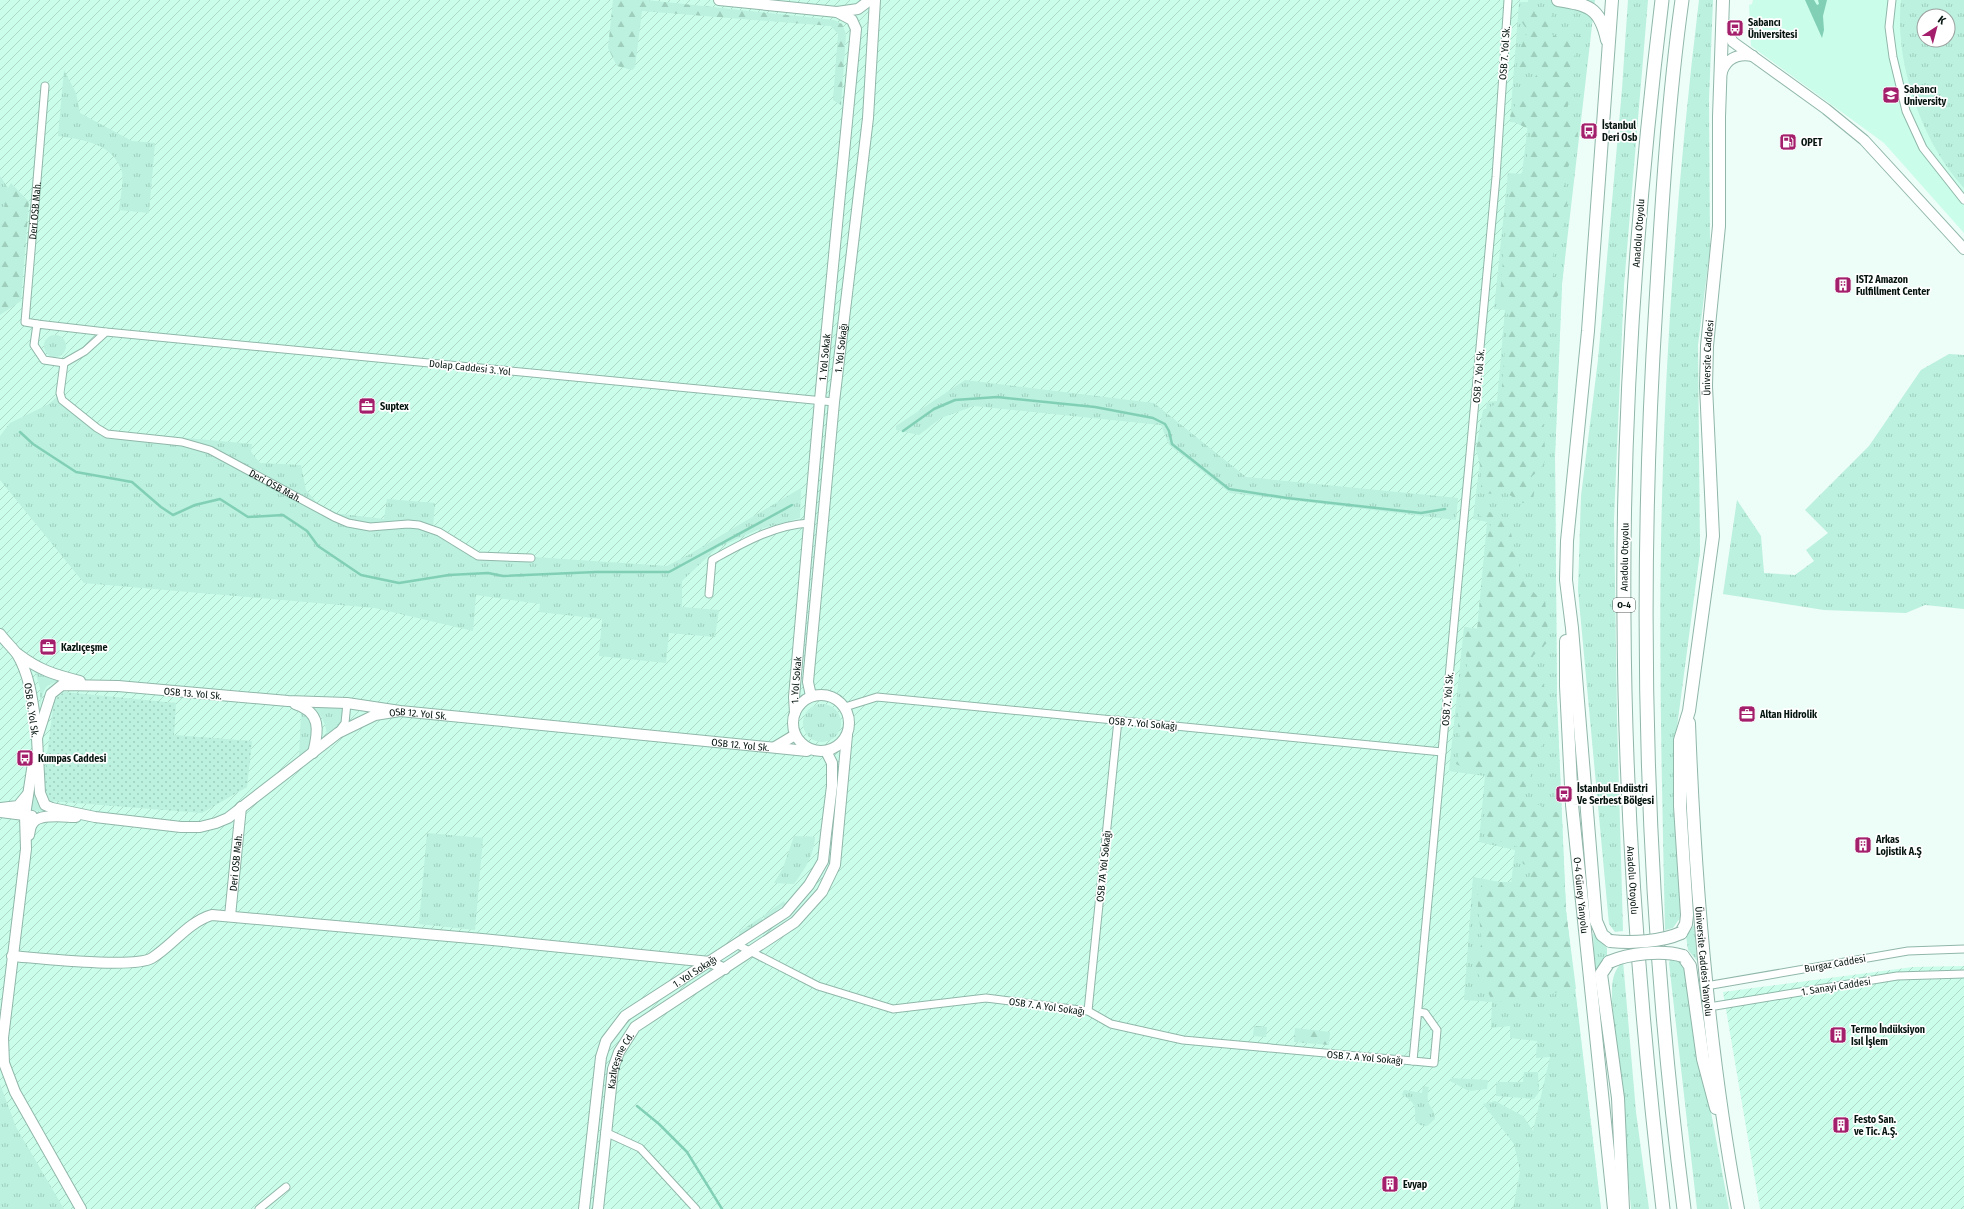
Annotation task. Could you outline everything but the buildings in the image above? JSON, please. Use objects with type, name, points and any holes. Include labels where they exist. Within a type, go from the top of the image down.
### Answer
[{"type":"highway","name":"Anadolu Otoyolu","points":[[1662,0],[1650,98],[1637,244],[1629,391],[1624,618],[1632,875],[1640,994],[1662,1209]]},
{"type":"highway","name":"O-4","points":[[1682,0],[1661,220],[1651,376],[1646,614],[1650,811],[1656,912],[1674,1135],[1684,1209]]},
{"type":"main road","points":[[1558,0],[1582,4],[1595,12],[1604,28],[1609,49]]},
{"type":"main road","points":[[1612,0],[1588,331],[1567,541],[1566,580],[1572,628],[1596,921],[1602,935],[1610,941],[1623,942],[1671,937],[1681,933],[1686,924],[1687,915],[1680,806],[1680,740],[1689,711]]},
{"type":"main road","name":"Üniversite Caddesi","points":[[1689,711],[1713,536],[1706,378],[1707,346],[1719,226],[1720,82],[1724,1]]},
{"type":"main road","name":"O-4 Güney Yanyolu","points":[[1566,580],[1566,686],[1572,805],[1614,1209]]},
{"type":"main road","name":"Üniversite Caddesi Yanyolu","points":[[1689,711],[1695,860],[1706,986],[1729,1158],[1738,1209]]},
{"type":"main road","points":[[1623,1209],[1618,1098],[1601,974],[1609,962],[1621,957],[1670,952],[1684,956],[1690,966],[1703,1059],[1729,1158]]},
{"type":"street","points":[[719,0],[837,12],[858,9],[870,0]]},
{"type":"street","name":"1. Yol Sokağı","points":[[812,696],[808,682],[834,402],[868,118],[875,0]]},
{"type":"street","name":"OSB 7. Yol Sk.","points":[[1442,752],[1496,177],[1508,0]]},
{"type":"street","points":[[1892,0],[1889,27],[1893,57],[1906,110],[1923,148],[1964,200]]},
{"type":"street","name":"1. Yol Sokak","points":[[795,713],[794,697],[809,523],[856,29],[852,20],[837,12]]},
{"type":"street","points":[[1722,25],[1733,42],[1826,109],[1864,140],[1964,249]]},
{"type":"street","points":[[1720,82],[1723,69],[1727,62],[1735,56],[1745,55],[1755,57]]},
{"type":"street","name":"Deri OSB Mah.","points":[[37,324],[24,322],[45,86]]},
{"type":"street","points":[[37,324],[34,346],[44,360],[64,363],[85,351],[106,332]]},
{"type":"street","name":"Dolap Caddesi 3. Yol","points":[[37,324],[106,332],[834,402]]},
{"type":"street","name":"Deri OSB Mah.","points":[[64,363],[60,393],[62,400],[102,432],[139,438],[182,442],[203,447],[348,523],[370,527],[408,524],[419,525],[439,532],[478,556],[531,558]]},
{"type":"street","points":[[709,594],[712,560],[758,535],[799,523],[809,523]]},
{"type":"street","name":"OSB 6. Yol Sk.","points":[[0,634],[16,653],[26,674],[31,692],[37,738],[25,815],[26,849]]},
{"type":"street","points":[[16,653],[36,667],[54,675],[99,685]]},
{"type":"street","points":[[95,817],[52,808],[45,805],[41,799],[38,784],[37,738],[48,700],[55,689],[62,685],[71,684],[99,685]]},
{"type":"street","name":"OSB 13. Yol Sk.","points":[[99,685],[288,701]]},
{"type":"street","points":[[750,952],[795,922],[822,892],[835,865],[847,735],[850,726],[849,716],[845,707],[838,700],[821,694],[804,700],[795,713],[793,720],[795,735],[809,749],[826,751],[838,745],[847,735]]},
{"type":"street","name":"OSB 7. Yol Sokağı","points":[[845,707],[877,697],[1442,752]]},
{"type":"street","points":[[288,701],[347,703],[400,712]]},
{"type":"street","points":[[288,701],[305,707],[316,718],[317,737],[313,753]]},
{"type":"street","points":[[338,733],[345,723],[347,703]]},
{"type":"street","name":"OSB 12. Yol Sk.","points":[[95,817],[181,827],[200,827],[216,823],[228,818],[338,733],[375,715],[400,712],[807,751],[809,749]]},
{"type":"street","name":"OSB 7A Yol Sokağı","points":[[1088,1011],[1118,720]]},
{"type":"street","points":[[775,747],[795,735]]},
{"type":"street","name":"1. Yol Sokağı","points":[[584,1209],[601,1057],[606,1041],[625,1016],[738,945],[786,912],[809,886],[823,861],[832,786],[832,763],[826,751]]},
{"type":"street","points":[[1413,1061],[1442,752]]},
{"type":"street","points":[[0,808],[18,806],[23,802],[28,793]]},
{"type":"street","name":"Deri OSB Mah.","points":[[230,916],[241,807]]},
{"type":"street","points":[[0,812],[43,817],[95,817]]},
{"type":"street","points":[[12,814],[20,817],[26,828]]},
{"type":"street","points":[[43,817],[36,820],[32,824],[26,849],[3,1038],[4,1063],[15,1092],[81,1209]]},
{"type":"street","points":[[12,956],[122,964],[151,959],[200,918],[212,915],[710,962],[725,969]]},
{"type":"street","name":"OSB 7. A Yol Sokağı","points":[[738,945],[818,986],[893,1010],[986,998],[1088,1011],[1111,1024],[1183,1040],[1434,1063],[1437,1030],[1425,1014],[1418,1012]]},
{"type":"street","name":"Burgaz Caddesi","points":[[1706,986],[1908,951],[1964,949]]},
{"type":"street","name":"Kazlıçeşme Cd.","points":[[598,1209],[605,1132],[613,1069],[618,1052],[635,1027],[750,952]]},
{"type":"street","name":"1. Sanayi Caddesi","points":[[1709,1007],[1897,976],[1964,974]]},
{"type":"street","points":[[605,1132],[640,1148],[696,1209]]},
{"type":"street","points":[[259,1209],[286,1187]]},
{"type":"shaded area","points":[[0,0],[1574,0],[1578,133],[1562,284],[1555,456],[1557,700],[1566,911],[1601,1209],[0,1209]]},
{"type":"shaded area","name":"Sabancı University","points":[[1753,0],[1964,0],[1964,233],[1884,143],[1751,46],[1749,5],[1752,4]]},
{"type":"shaded area","points":[[1805,0],[1814,0],[1817,5],[1819,4],[1818,0],[1827,0],[1823,16],[1824,30],[1822,38]]},
{"type":"shaded area","points":[[1964,966],[1964,1209],[1760,1209],[1723,992],[1913,967]]},
{"type":"green space","points":[[613,0],[646,0],[834,20],[842,24],[846,34],[841,105],[833,100],[838,34],[831,26],[642,11],[635,67],[632,70],[617,66],[608,48]]},
{"type":"green space","points":[[1528,0],[1595,0],[1562,284],[1555,456],[1557,700],[1566,911],[1601,1209],[1513,1209],[1520,1171],[1514,1144],[1483,1104],[1495,1101],[1523,1116],[1533,1131],[1550,1057],[1536,1058],[1537,1041],[1510,1038],[1510,1026],[1491,1028],[1492,1002],[1464,1000],[1473,877],[1511,884],[1515,850],[1479,842],[1485,776],[1449,771],[1464,627],[1478,629],[1487,522],[1473,519],[1487,402],[1497,401],[1505,310],[1494,309],[1508,173],[1522,174],[1528,124],[1510,122],[1519,2],[1528,2]]},
{"type":"green space","points":[[1628,0],[1648,0],[1624,285],[1614,519],[1617,717],[1623,931],[1615,932],[1609,924],[1578,590],[1581,496],[1598,360],[1622,89]]},
{"type":"green space","points":[[1699,0],[1713,0],[1709,99],[1710,249],[1698,345],[1700,552],[1677,727],[1680,918],[1673,928],[1665,930],[1660,661],[1664,437],[1674,249],[1685,124]]},
{"type":"green space","points":[[1901,0],[1964,0],[1964,188],[1949,170],[1935,148],[1924,125],[1914,100],[1902,49],[1900,24]]},
{"type":"green space","points":[[1534,7],[1535,14],[1551,12],[1551,20],[1557,23],[1551,34],[1562,39],[1581,36],[1568,75],[1550,80],[1546,73],[1534,69],[1516,73],[1519,51],[1528,31],[1521,21],[1527,11]]},
{"type":"green space","points":[[64,70],[76,93],[80,113],[132,141],[155,143],[149,213],[119,210],[122,172],[118,162],[105,149],[78,139],[58,136]]},
{"type":"green space","points":[[1539,71],[1549,83],[1568,82],[1574,88],[1565,113],[1578,133],[1575,152],[1563,178],[1568,198],[1562,231],[1553,254],[1553,275],[1562,284],[1561,292],[1549,306],[1550,377],[1556,382],[1553,410],[1542,416],[1546,460],[1540,469],[1529,479],[1535,486],[1533,500],[1523,503],[1506,493],[1481,494],[1481,469],[1476,449],[1483,410],[1494,405],[1501,397],[1508,313],[1500,296],[1510,180],[1518,176],[1527,168],[1527,152],[1531,130],[1516,123],[1510,116],[1520,95],[1528,88]]},
{"type":"green space","points":[[0,176],[8,188],[0,268]]},
{"type":"green space","points":[[11,183],[29,202],[21,301],[0,315],[0,232],[8,188]]},
{"type":"green space","points":[[55,335],[63,338],[66,346],[63,354],[55,357],[47,354],[44,346],[47,338]]},
{"type":"green space","points":[[1949,354],[1964,355],[1964,609],[1925,605],[1906,613],[1824,610],[1723,594],[1737,500],[1761,536],[1764,573],[1795,575],[1814,561],[1806,550],[1828,533],[1805,510],[1869,446],[1921,370]]},
{"type":"green space","points":[[965,380],[1154,403],[1246,477],[1458,498],[1456,520],[1230,493],[1169,445],[1161,425],[974,406],[941,418],[919,435],[896,430],[896,426]]},
{"type":"green space","points":[[61,393],[63,402],[100,430],[252,444],[251,452],[260,463],[301,465],[306,490],[325,512],[384,519],[387,499],[435,503],[433,527],[474,553],[667,566],[801,488],[800,518],[757,530],[717,548],[682,581],[682,607],[719,610],[715,637],[669,633],[666,663],[599,656],[602,619],[539,612],[540,604],[476,595],[473,631],[375,608],[84,583],[0,480],[0,436],[10,423],[49,404]]},
{"type":"green space","points":[[1481,509],[1506,518],[1519,564],[1528,586],[1535,594],[1545,600],[1549,641],[1533,656],[1554,713],[1526,787],[1514,795],[1561,814],[1566,911],[1576,989],[1564,990],[1536,999],[1493,1002],[1473,964],[1482,943],[1478,893],[1483,882],[1515,882],[1521,876],[1528,881],[1533,867],[1523,864],[1518,847],[1489,838],[1484,832],[1487,770],[1482,768],[1469,770],[1456,764],[1461,748],[1458,726],[1462,681],[1467,668],[1464,627],[1477,629],[1485,546],[1491,523],[1479,515]]},
{"type":"green space","points":[[34,668],[41,674],[61,681],[51,684],[45,689],[40,706],[40,688]]},
{"type":"green space","points":[[64,692],[176,703],[174,735],[252,741],[247,787],[202,813],[51,801],[42,794],[54,700]]},
{"type":"green space","points":[[818,704],[826,704],[833,707],[838,712],[841,723],[838,734],[833,739],[826,742],[818,742],[811,739],[806,734],[803,727],[803,719],[806,712],[811,707]]},
{"type":"green space","points":[[312,705],[343,708],[344,717],[340,725],[327,737],[326,727],[318,712]]},
{"type":"green space","points":[[301,713],[308,716],[314,725],[310,747],[299,757]]},
{"type":"green space","points":[[33,780],[36,799],[40,806],[50,812],[30,810]]},
{"type":"green space","points":[[427,833],[483,838],[475,930],[419,924]]},
{"type":"green space","points":[[794,836],[815,837],[811,856],[794,884],[774,883],[783,868]]},
{"type":"green space","points":[[784,901],[785,904],[765,919],[763,916]]},
{"type":"green space","points":[[761,917],[763,921],[740,937],[739,932]]},
{"type":"green space","points":[[1694,925],[1697,961],[1688,950],[1686,936]]},
{"type":"green space","points":[[1593,933],[1607,948],[1607,957],[1595,974]]},
{"type":"green space","points":[[1675,958],[1684,967],[1729,1209],[1697,1209],[1669,963],[1670,960]]},
{"type":"green space","points":[[1623,961],[1636,1112],[1649,1209],[1631,1209],[1612,1001],[1612,984],[1614,975]]},
{"type":"green space","points":[[1254,1026],[1267,1027],[1266,1037],[1253,1036]]},
{"type":"green space","points":[[1295,1028],[1330,1032],[1329,1045],[1294,1042]]},
{"type":"green space","points":[[1524,1072],[1538,1072],[1539,1092],[1534,1099],[1496,1096],[1496,1082],[1523,1082]]},
{"type":"green space","points":[[1451,1078],[1488,1080],[1487,1089],[1469,1091],[1450,1081]]},
{"type":"green space","points":[[0,1084],[16,1127],[64,1209],[0,1209]]},
{"type":"green space","points":[[1423,1086],[1429,1087],[1428,1103],[1433,1110],[1435,1119],[1427,1126],[1420,1125],[1415,1120],[1414,1105],[1410,1100],[1402,1095],[1404,1090],[1422,1093]]},
{"type":"waterway","points":[[903,431],[934,409],[955,400],[997,397],[1095,407],[1153,418],[1165,424],[1169,431],[1172,444],[1229,489],[1287,498],[1421,513],[1445,509]]},
{"type":"waterway","points":[[20,432],[33,444],[76,472],[132,482],[161,507],[173,515],[195,505],[220,499],[248,517],[283,515],[307,531],[318,546],[361,575],[399,583],[449,575],[488,573],[503,576],[596,572],[669,572],[792,505]]},
{"type":"waterway","points":[[637,1106],[659,1124],[687,1152],[722,1209]]},
{"type":"place","name":"Sabancı Üniversitesi","points":[[1735,28]]},
{"type":"place","name":"Sabancı University","points":[[1891,95]]},
{"type":"place","name":"İstanbul Deri Osb","points":[[1589,131]]},
{"type":"place","name":"OPET","points":[[1788,142]]},
{"type":"place","name":"IST2 Amazon Fulfillment Center","points":[[1843,285]]},
{"type":"place","name":"Suptex","points":[[367,406]]},
{"type":"place","name":"Kazlıçeşme","points":[[48,647]]},
{"type":"place","name":"Altan Hidrolik","points":[[1747,714]]},
{"type":"place","name":"Kumpas Caddesi","points":[[25,758]]},
{"type":"place","name":"İstanbul Endüstri Ve Serbest Bölgesi","points":[[1564,794]]},
{"type":"place","name":"Arkas Lojistik A.Ş","points":[[1863,845]]},
{"type":"place","name":"Termo İndüksiyon Isıl İşlem","points":[[1838,1035]]},
{"type":"place","name":"Festo San. ve Tic. A.Ş.","points":[[1841,1125]]},
{"type":"place","name":"Evyap","points":[[1390,1184]]}]
